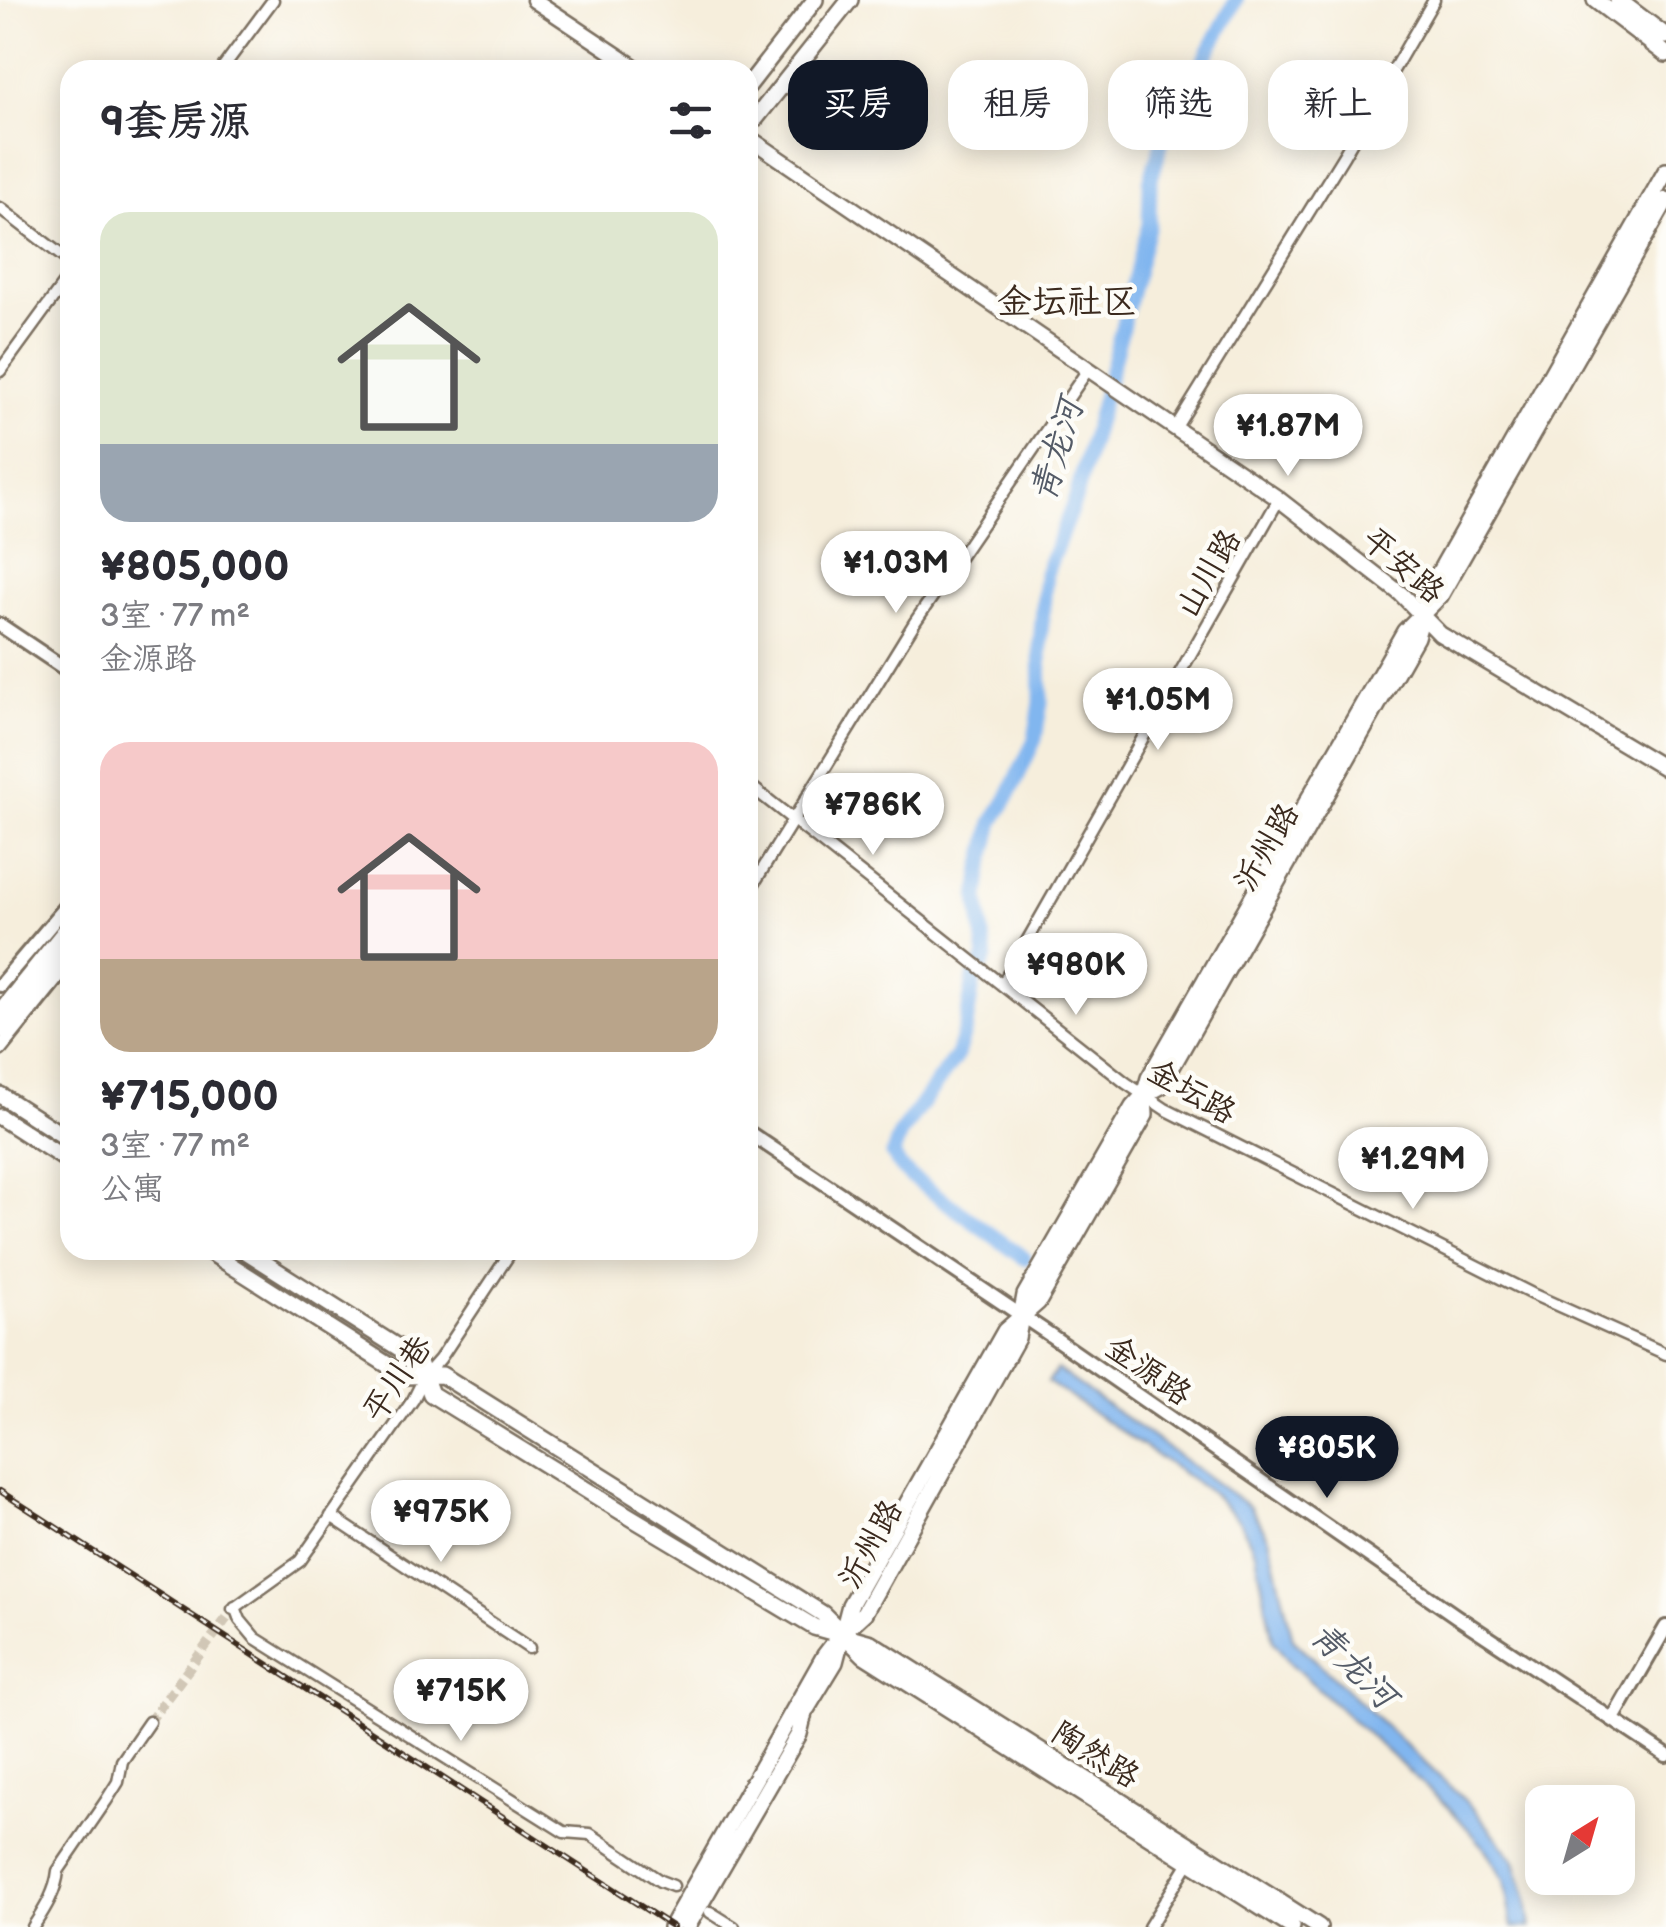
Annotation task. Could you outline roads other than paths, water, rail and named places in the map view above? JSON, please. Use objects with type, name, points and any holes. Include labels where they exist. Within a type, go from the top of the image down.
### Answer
[{"type":"main road","points":[[534,0],[623,60]]},
{"type":"main road","points":[[758,73],[815,0]]},
{"type":"main road","points":[[758,115],[850,0]]},
{"type":"main road","points":[[1596,0],[1666,57]]},
{"type":"main road","points":[[1618,0],[1664,34]]},
{"type":"main road","points":[[758,144],[1094,371]]},
{"type":"main road","name":"沂州路","points":[[674,1927],[801,1710],[826,1655],[864,1612],[1018,1338],[1025,1295],[1133,1107],[1161,1086],[1416,637],[1430,589],[1666,171]]},
{"type":"main road","name":"沂州路","points":[[1422,615],[1440,596],[1666,200]]},
{"type":"main road","name":"平安路","points":[[1094,371],[1279,499],[1401,594],[1440,634],[1666,769]]},
{"type":"main road","points":[[0,1012],[60,937]]},
{"type":"main road","points":[[0,1030],[60,955]]},
{"type":"main road","points":[[0,1095],[60,1134]]},
{"type":"main road","points":[[0,1117],[60,1156]]},
{"type":"main road","name":"陶然路","points":[[223,1260],[406,1376],[442,1375],[822,1614],[864,1656],[1292,1927]]},
{"type":"main road","name":"陶然路","points":[[266,1260],[418,1360],[425,1376]]},
{"type":"main road","name":"陶然路","points":[[841,1634],[871,1643],[1319,1927]]},
{"type":"main road","points":[[663,1927],[784,1718],[801,1710]]},
{"type":"main road","points":[[687,1927],[798,1734],[801,1710]]},
{"type":"main road","points":[[1127,1823],[1176,1846],[1170,1834]]},
{"type":"main road","points":[[1216,1879],[1211,1866],[1250,1884]]},
{"type":"street","points":[[228,60],[272,0]]},
{"type":"street","points":[[1176,427],[1344,155],[1434,0]]},
{"type":"street","points":[[0,208],[60,254]]},
{"type":"street","points":[[0,370],[60,289]]},
{"type":"street","points":[[758,877],[915,622],[1094,371]]},
{"type":"street","name":"山川路","points":[[1002,985],[1279,499]]},
{"type":"street","points":[[0,626],[60,665]]},
{"type":"street","name":"金坛路","points":[[758,792],[1126,1083],[1165,1109],[1532,1294],[1666,1354]]},
{"type":"street","points":[[0,985],[60,914]]},
{"type":"street","points":[[0,1049],[60,974]]},
{"type":"street","name":"金源路","points":[[758,1139],[1666,1756]]},
{"type":"street","name":"平川巷","points":[[505,1260],[300,1561],[234,1609],[255,1638],[564,1832],[590,1834],[660,1881],[674,1886]]},
{"type":"street","points":[[331,1516],[529,1648]]},
{"type":"street","points":[[1612,1719],[1666,1627]]},
{"type":"street","points":[[33,1927],[46,1908],[58,1871],[112,1792],[122,1761],[149,1722]]},
{"type":"street","points":[[1149,1927],[1190,1862]]},
{"type":"street","points":[[710,1912],[734,1927]]},
{"type":"water","points":[[1057,1369],[1250,1507],[1269,1538],[1293,1639],[1476,1811],[1515,1861],[1531,1927],[1512,1927],[1504,1880],[1484,1847],[1451,1810],[1291,1664],[1273,1641],[1256,1554],[1240,1522],[1213,1494],[1048,1382]]},
{"type":"waterway","name":"青龙河","points":[[1024,1258],[910,1176],[893,1154],[900,1134],[957,1055],[966,1026],[974,978],[986,958],[978,898],[993,822],[1035,739],[1041,702],[1040,644],[1046,573],[1076,497],[1113,362],[1149,224],[1150,182],[1163,138],[1236,0]]},
{"type":"tunnel","points":[[149,1722],[232,1611]]},
{"type":"railway","points":[[0,1491],[673,1927]]},
{"type":"district","name":"金坛社区","points":[[1067,301]]}]
